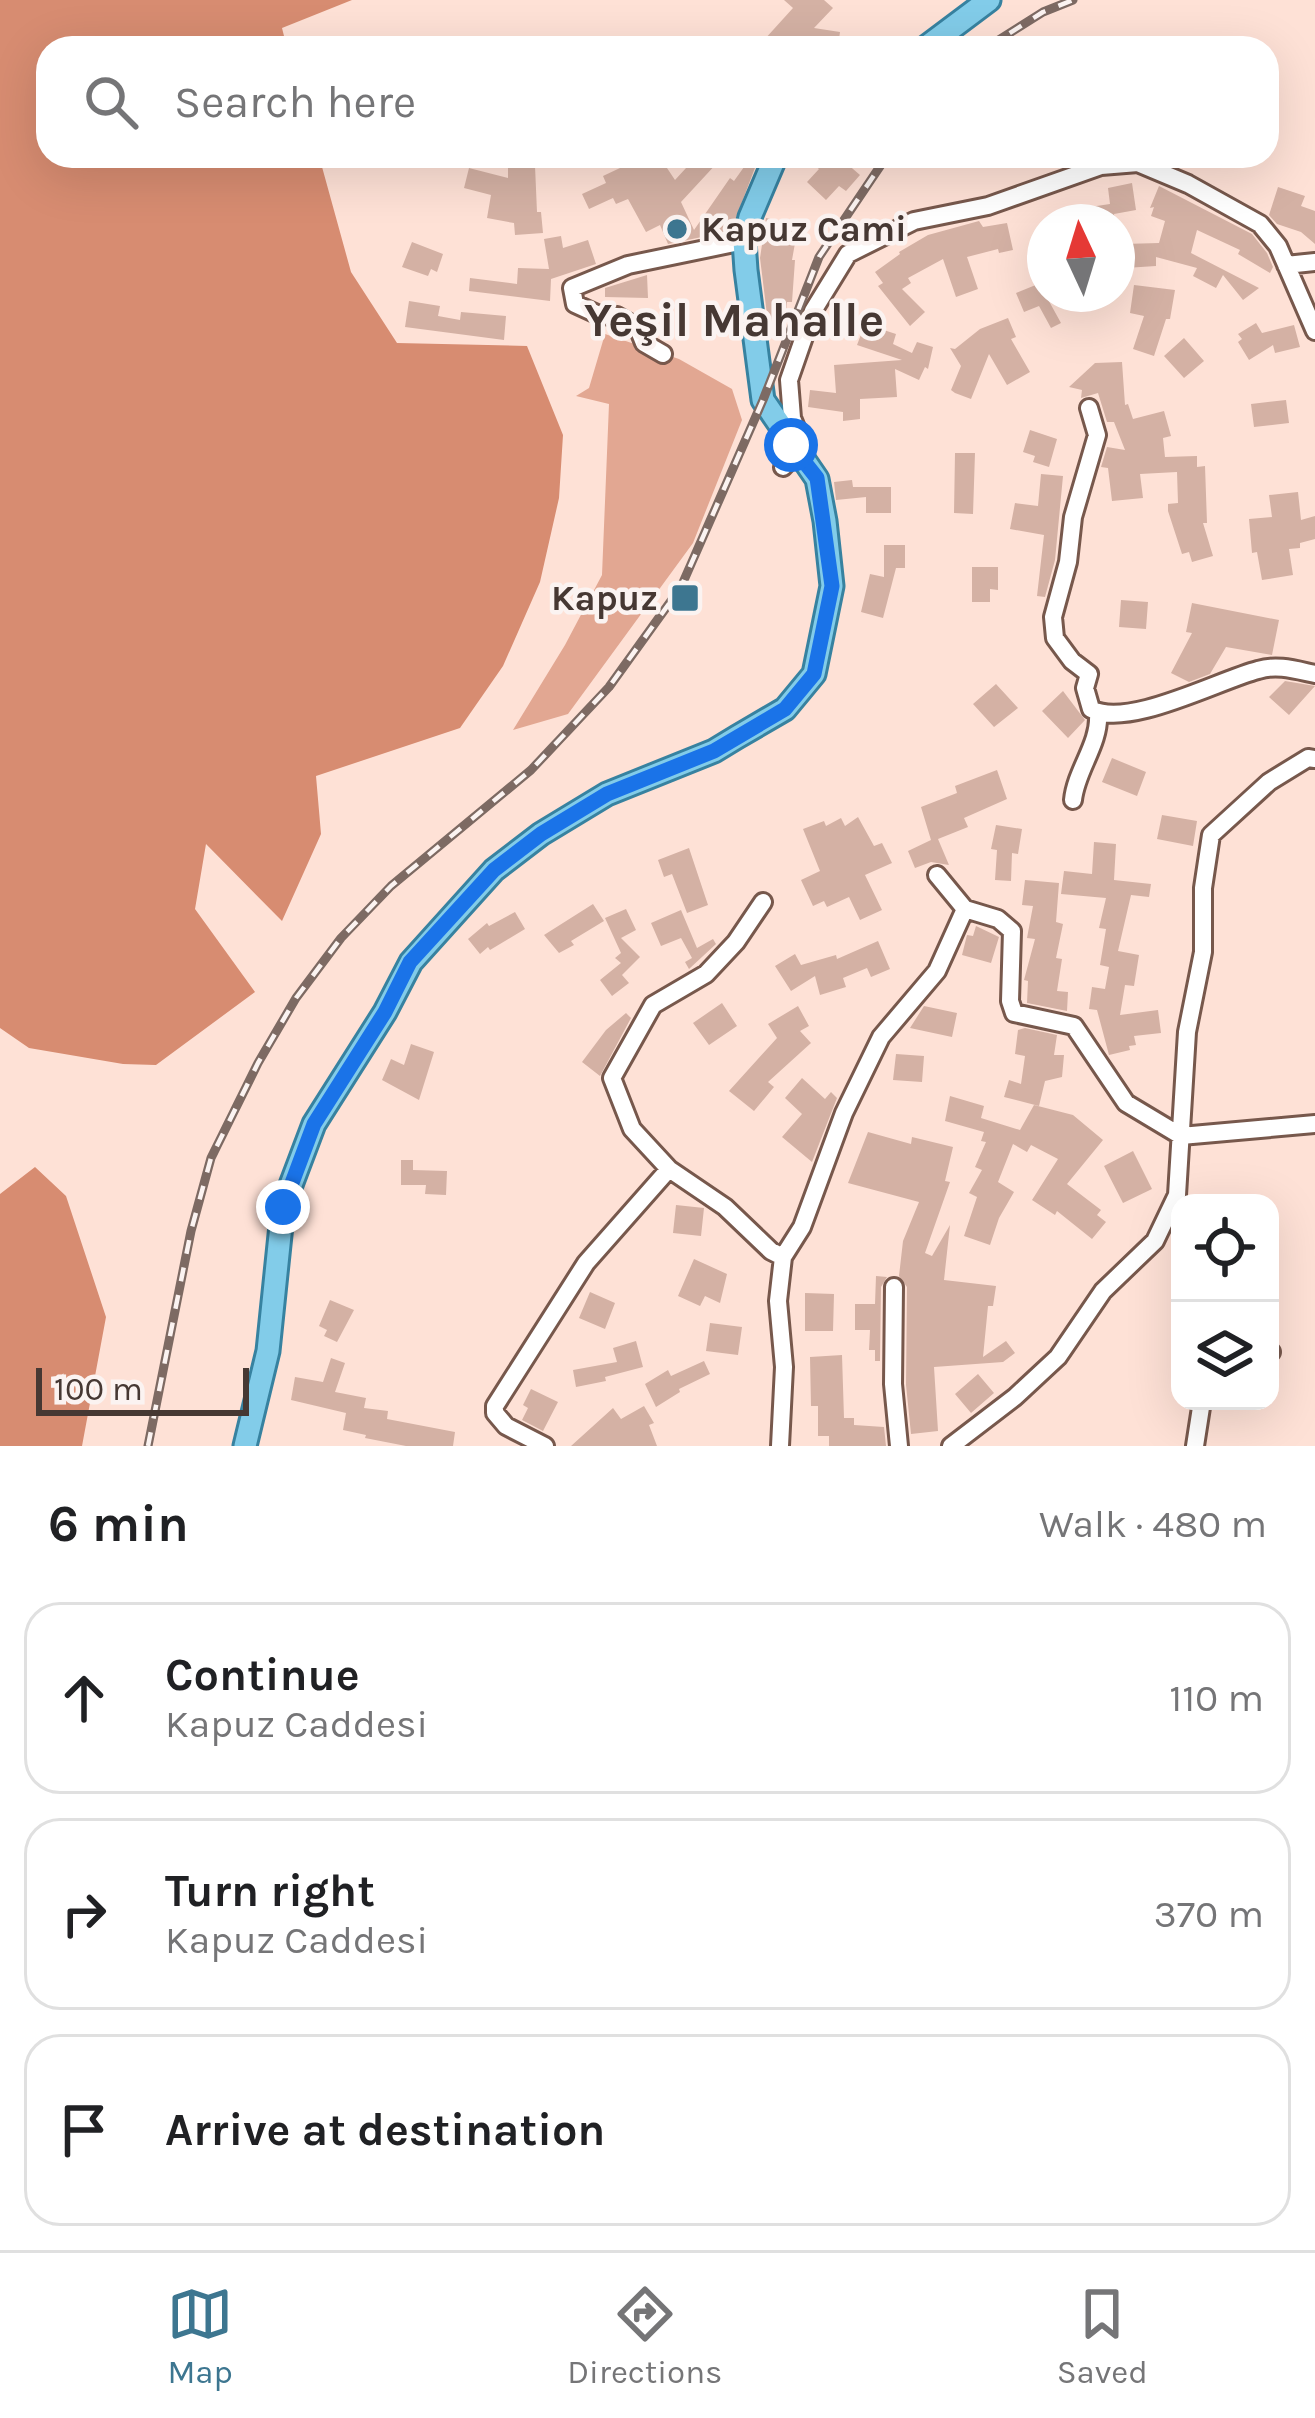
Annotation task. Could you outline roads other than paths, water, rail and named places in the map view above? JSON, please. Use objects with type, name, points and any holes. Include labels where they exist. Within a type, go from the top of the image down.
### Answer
[{"type":"main road","points":[[941,36],[989,0]]},
{"type":"main road","points":[[245,1446],[268,1351],[283,1207],[314,1124],[385,1012],[410,962],[494,870],[541,834],[607,794],[714,751],[785,709],[814,674],[832,586],[817,478],[790,459],[763,400],[744,242],[772,168]]},
{"type":"street","points":[[817,478],[792,418],[789,380],[813,310],[848,254],[914,221],[988,206],[1095,168]]},
{"type":"street","points":[[1148,168],[1260,224],[1278,246],[1315,331]]},
{"type":"street","points":[[663,354],[644,343],[638,328],[617,316],[599,315],[575,304],[572,288],[628,265],[744,242]]},
{"type":"street","points":[[1286,265],[1315,262]]},
{"type":"street","points":[[1072,800],[1098,714],[1087,700],[1089,674],[1072,661],[1053,629],[1073,517],[1097,435],[1089,408]]},
{"type":"street","points":[[1098,714],[1153,707],[1259,669],[1281,667],[1315,674]]},
{"type":"street","points":[[951,1446],[1016,1397],[1058,1357],[1103,1291],[1155,1241],[1177,1196],[1187,1032],[1203,952],[1203,888],[1210,835],[1269,782],[1315,758]]},
{"type":"street","points":[[937,875],[965,909],[998,919],[1012,931],[1010,1001],[1014,1013],[1074,1026],[1126,1103],[1180,1136],[1315,1124]]},
{"type":"street","points":[[763,902],[736,942],[706,974],[653,1005],[612,1078],[632,1129],[669,1168],[725,1207],[771,1252],[783,1257]]},
{"type":"street","points":[[780,1446],[784,1367],[778,1301],[783,1257],[802,1227],[844,1113],[881,1037],[937,971],[965,909]]},
{"type":"street","points":[[545,1446],[506,1426],[495,1406],[586,1263],[669,1168]]},
{"type":"street","points":[[894,1287],[893,1384],[899,1446]]},
{"type":"street","points":[[1195,1446],[1201,1410]]},
{"type":"railway","points":[[1005,36],[1073,0]]},
{"type":"railway","points":[[148,1446],[191,1231],[211,1158],[258,1063],[296,998],[341,938],[391,886],[531,770],[609,687],[681,587],[819,257],[879,168]]},
{"type":"place","name":"Kapuz Cami","points":[[677,229]]},
{"type":"place","name":"Kapuz","points":[[685,598]]},
{"type":"district","name":"Yeşil Mahalle","points":[[734,320]]}]
